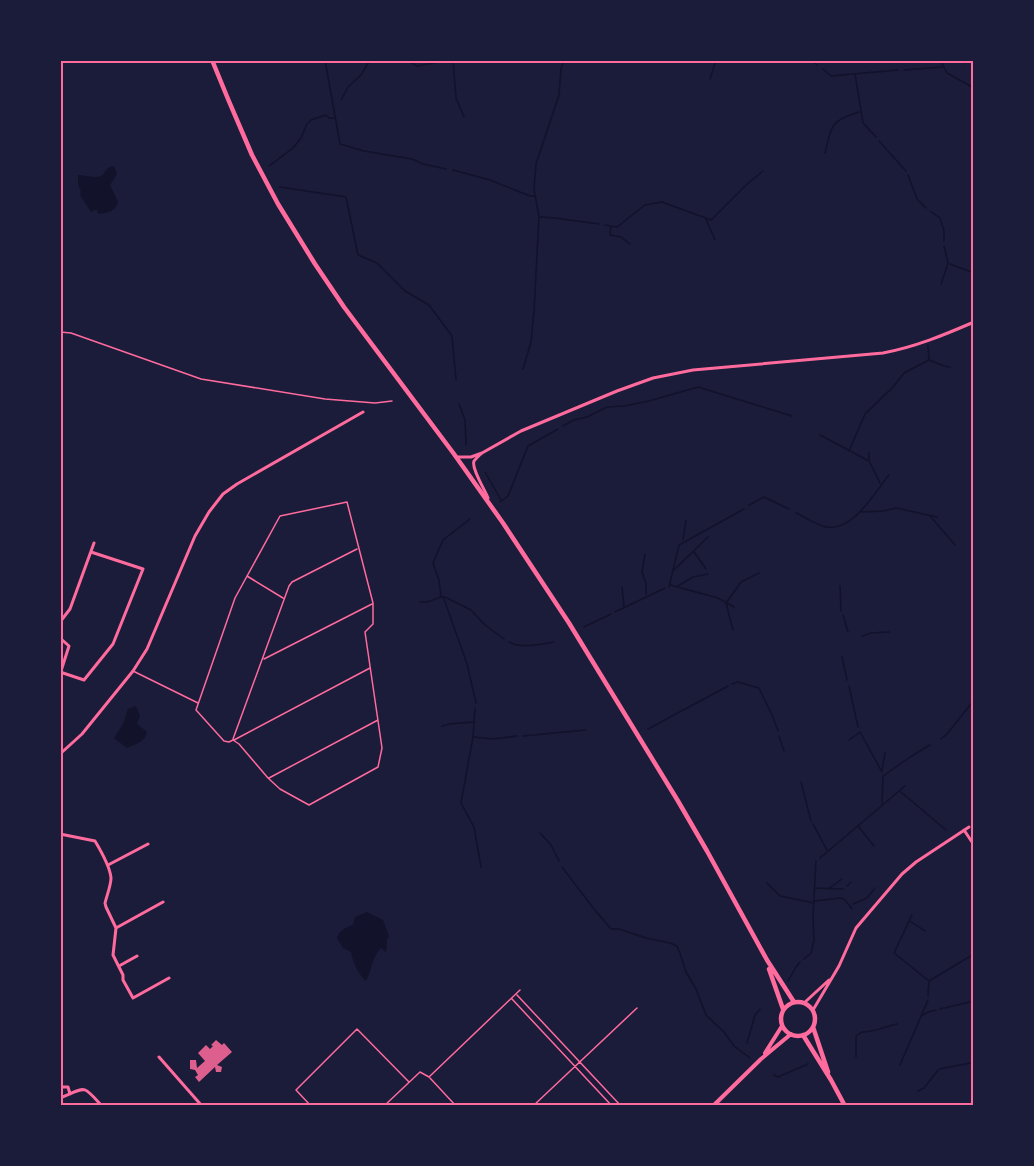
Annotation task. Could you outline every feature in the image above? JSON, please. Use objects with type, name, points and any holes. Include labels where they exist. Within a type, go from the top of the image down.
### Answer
[{"type":"main road","points":[[212,60],[252,155],[284,214],[344,307],[456,457],[569,623],[660,771],[707,851],[766,960],[794,1002]]},
{"type":"main road","points":[[766,960],[783,1010],[782,1026],[791,1034],[803,1035],[813,1027],[815,1022],[813,1010],[807,1004],[794,1002],[783,1010]]},
{"type":"main road","points":[[813,1027],[831,1080]]},
{"type":"main road","points":[[803,1035],[845,1106]]},
{"type":"street","points":[[456,457],[471,457],[482,453],[532,426],[652,378],[693,370],[901,350],[974,322]]},
{"type":"street","points":[[60,754],[82,734],[133,671],[147,649],[195,536],[223,494],[363,412]]},
{"type":"street","points":[[482,453],[474,461],[474,468],[490,505]]},
{"type":"street","points":[[60,622],[70,609],[94,543]]},
{"type":"street","points":[[60,638],[69,646],[60,673],[84,680],[113,644],[143,569],[91,552]]},
{"type":"street","points":[[813,1010],[840,966],[856,928],[902,874],[969,827]]},
{"type":"street","points":[[964,830],[974,845]]},
{"type":"street","points":[[60,834],[95,841],[108,865],[111,877],[105,903],[117,928],[113,956],[133,998],[169,978]]},
{"type":"street","points":[[108,865],[148,844]]},
{"type":"street","points":[[117,928],[163,902]]},
{"type":"street","points":[[118,966],[138,956]]},
{"type":"street","points":[[804,1003],[833,976]]},
{"type":"street","points":[[761,1059],[782,1026]]},
{"type":"street","points":[[713,1106],[761,1059],[791,1034]]},
{"type":"street","points":[[159,1057],[202,1106]]},
{"type":"street","points":[[60,1087],[68,1087],[70,1094]]},
{"type":"street","points":[[60,1098],[83,1089],[88,1090],[102,1106]]},
{"type":"lane","points":[[233,740],[280,789],[309,805],[378,767],[382,748],[365,632],[373,624],[373,603],[347,502],[280,516],[235,598],[196,710],[224,741],[229,742],[370,668]]},
{"type":"lane","points":[[233,740],[289,586],[292,582],[358,548]]},
{"type":"lane","points":[[246,576],[284,598]]},
{"type":"lane","points":[[263,659],[373,603]]},
{"type":"lane","points":[[133,671],[198,703]]},
{"type":"lane","points":[[268,778],[378,720]]},
{"type":"lane","points":[[429,1077],[520,990]]},
{"type":"lane","points":[[515,994],[621,1106]]},
{"type":"lane","points":[[511,998],[612,1106]]},
{"type":"lane","points":[[532,1106],[637,1008]]},
{"type":"lane","points":[[311,1106],[296,1090],[357,1029],[409,1083]]},
{"type":"lane","points":[[565,1056],[570,1052]]},
{"type":"lane","points":[[384,1106],[420,1072],[429,1077],[456,1106]]},
{"type":"path","points":[[60,333],[71,333],[201,379],[325,399],[375,403],[392,401]]},
{"type":"shaded area","points":[[114,166],[117,174],[110,185],[118,202],[117,205],[105,213],[99,214],[97,209],[91,212],[80,195],[78,175],[99,177]]},
{"type":"shaded area","points":[[136,706],[140,716],[137,724],[147,732],[137,744],[127,748],[114,738],[123,724],[128,709]]},
{"type":"shaded area","points":[[367,912],[383,920],[389,936],[386,952],[381,948],[378,952],[366,981],[356,968],[351,952],[343,948],[337,938],[341,931],[353,925],[355,917]]},
{"type":"building","points":[[216,1040],[222,1045],[224,1043],[232,1052],[217,1065],[222,1067],[221,1072],[216,1072],[215,1067],[199,1082],[195,1077],[198,1075],[195,1070],[190,1069],[190,1060],[196,1060],[197,1068],[205,1061],[198,1053],[206,1045],[210,1049]]},
{"type":"waterway","points":[[325,60],[340,144],[364,151],[412,159],[446,169]]},
{"type":"waterway","points":[[341,100],[348,87],[361,75],[370,60]]},
{"type":"waterway","points":[[407,60],[417,66],[442,60]]},
{"type":"waterway","points":[[453,60],[456,98],[464,117]]},
{"type":"waterway","points":[[523,369],[531,342],[534,311],[539,217],[534,189],[536,164],[559,95],[564,60]]},
{"type":"waterway","points":[[710,79],[716,60]]},
{"type":"waterway","points":[[811,60],[817,65]]},
{"type":"waterway","points":[[940,60],[947,73],[974,88]]},
{"type":"waterway","points":[[904,70],[942,67]]},
{"type":"waterway","points":[[823,69],[831,76],[898,70]]},
{"type":"waterway","points":[[855,74],[863,123],[876,137]]},
{"type":"waterway","points":[[825,153],[834,125],[842,118],[859,112]]},
{"type":"waterway","points":[[269,166],[293,148],[311,120],[326,115],[334,118]]},
{"type":"waterway","points":[[879,141],[906,171]]},
{"type":"waterway","points":[[453,170],[534,196]]},
{"type":"waterway","points":[[605,225],[617,227],[645,205],[662,202],[711,220],[763,171]]},
{"type":"waterway","points":[[908,175],[917,199],[926,208]]},
{"type":"waterway","points":[[280,187],[346,197],[358,255],[377,263],[405,291],[429,305],[452,336],[456,380]]},
{"type":"waterway","points":[[930,211],[940,218],[944,241]]},
{"type":"waterway","points":[[540,217],[599,224]]},
{"type":"waterway","points":[[706,219],[715,240]]},
{"type":"waterway","points":[[611,226],[610,235],[621,237],[630,244]]},
{"type":"waterway","points":[[941,284],[948,263],[944,246]]},
{"type":"waterway","points":[[950,264],[974,273]]},
{"type":"waterway","points":[[849,451],[865,414],[904,373],[929,360],[928,345]]},
{"type":"waterway","points":[[929,360],[950,367]]},
{"type":"waterway","points":[[563,426],[607,407],[649,401],[698,387],[792,416]]},
{"type":"waterway","points":[[459,404],[465,420],[466,445]]},
{"type":"waterway","points":[[500,502],[508,496],[528,446],[558,429]]},
{"type":"waterway","points":[[820,435],[869,461],[880,483]]},
{"type":"waterway","points":[[869,453],[869,461]]},
{"type":"waterway","points":[[485,472],[501,500]]},
{"type":"waterway","points":[[796,513],[826,527],[845,524],[862,510],[889,475]]},
{"type":"waterway","points":[[749,505],[764,497],[789,509]]},
{"type":"waterway","points":[[861,512],[896,508],[937,517]]},
{"type":"waterway","points":[[669,587],[679,545],[744,509]]},
{"type":"waterway","points":[[930,516],[955,545]]},
{"type":"waterway","points":[[420,602],[441,597],[439,580],[433,563],[443,540],[470,519]]},
{"type":"waterway","points":[[683,540],[686,520]]},
{"type":"waterway","points":[[672,572],[708,537]]},
{"type":"waterway","points":[[694,552],[706,569]]},
{"type":"waterway","points":[[645,554],[642,572],[646,594]]},
{"type":"waterway","points":[[733,630],[726,603],[741,582],[759,573]]},
{"type":"waterway","points":[[678,586],[693,577],[708,574]]},
{"type":"waterway","points":[[670,585],[718,598],[734,607]]},
{"type":"waterway","points":[[840,586],[841,611]]},
{"type":"waterway","points":[[622,587],[624,607]]},
{"type":"waterway","points":[[615,612],[665,588]]},
{"type":"waterway","points":[[441,597],[471,610],[485,625],[504,639]]},
{"type":"waterway","points":[[442,597],[467,664],[476,703]]},
{"type":"waterway","points":[[584,627],[611,614]]},
{"type":"waterway","points":[[843,615],[848,632]]},
{"type":"waterway","points":[[862,636],[889,632]]},
{"type":"waterway","points":[[509,642],[525,646],[554,642]]},
{"type":"waterway","points":[[842,657],[847,680]]},
{"type":"waterway","points":[[732,684],[738,682],[759,688],[778,731]]},
{"type":"waterway","points":[[648,729],[728,686]]},
{"type":"waterway","points":[[849,686],[858,727]]},
{"type":"waterway","points":[[941,739],[974,700]]},
{"type":"waterway","points":[[475,708],[473,737],[461,803],[474,827],[481,867]]},
{"type":"waterway","points":[[442,726],[473,722]]},
{"type":"waterway","points":[[523,736],[586,730]]},
{"type":"waterway","points":[[849,740],[860,732],[882,772]]},
{"type":"waterway","points":[[474,737],[493,739],[517,736]]},
{"type":"waterway","points":[[779,736],[784,751]]},
{"type":"waterway","points":[[882,805],[883,776],[930,745]]},
{"type":"waterway","points":[[882,770],[885,753]]},
{"type":"waterway","points":[[801,782],[811,821]]},
{"type":"waterway","points":[[820,858],[905,786]]},
{"type":"waterway","points":[[901,792],[946,830]]},
{"type":"waterway","points":[[813,824],[827,850]]},
{"type":"waterway","points":[[858,826],[874,846]]},
{"type":"waterway","points":[[540,833],[551,845],[559,861]]},
{"type":"waterway","points":[[804,959],[811,953],[814,940],[816,861]]},
{"type":"waterway","points":[[562,867],[611,929],[619,929],[677,946],[706,1015],[724,1032],[734,1046],[750,1058]]},
{"type":"waterway","points":[[828,889],[842,879]]},
{"type":"waterway","points":[[847,886],[851,882]]},
{"type":"waterway","points":[[767,883],[780,896],[814,903]]},
{"type":"waterway","points":[[814,888],[843,889]]},
{"type":"waterway","points":[[853,904],[867,898],[875,888]]},
{"type":"waterway","points":[[814,901],[840,898],[844,899],[852,909]]},
{"type":"waterway","points":[[912,915],[894,953],[929,981]]},
{"type":"waterway","points":[[910,921],[925,931]]},
{"type":"waterway","points":[[928,996],[929,981],[974,954]]},
{"type":"waterway","points":[[788,981],[800,962]]},
{"type":"waterway","points":[[900,1065],[928,1000]]},
{"type":"waterway","points":[[940,1009],[974,1001]]},
{"type":"waterway","points":[[747,1043],[755,1015],[760,1009]]},
{"type":"waterway","points":[[923,1015],[936,1010]]},
{"type":"waterway","points":[[856,1057],[856,1036],[862,1032],[897,1024]]},
{"type":"waterway","points":[[918,1091],[924,1088],[939,1069],[971,1063]]},
{"type":"waterway","points":[[774,1075],[778,1077],[808,1064]]}]
